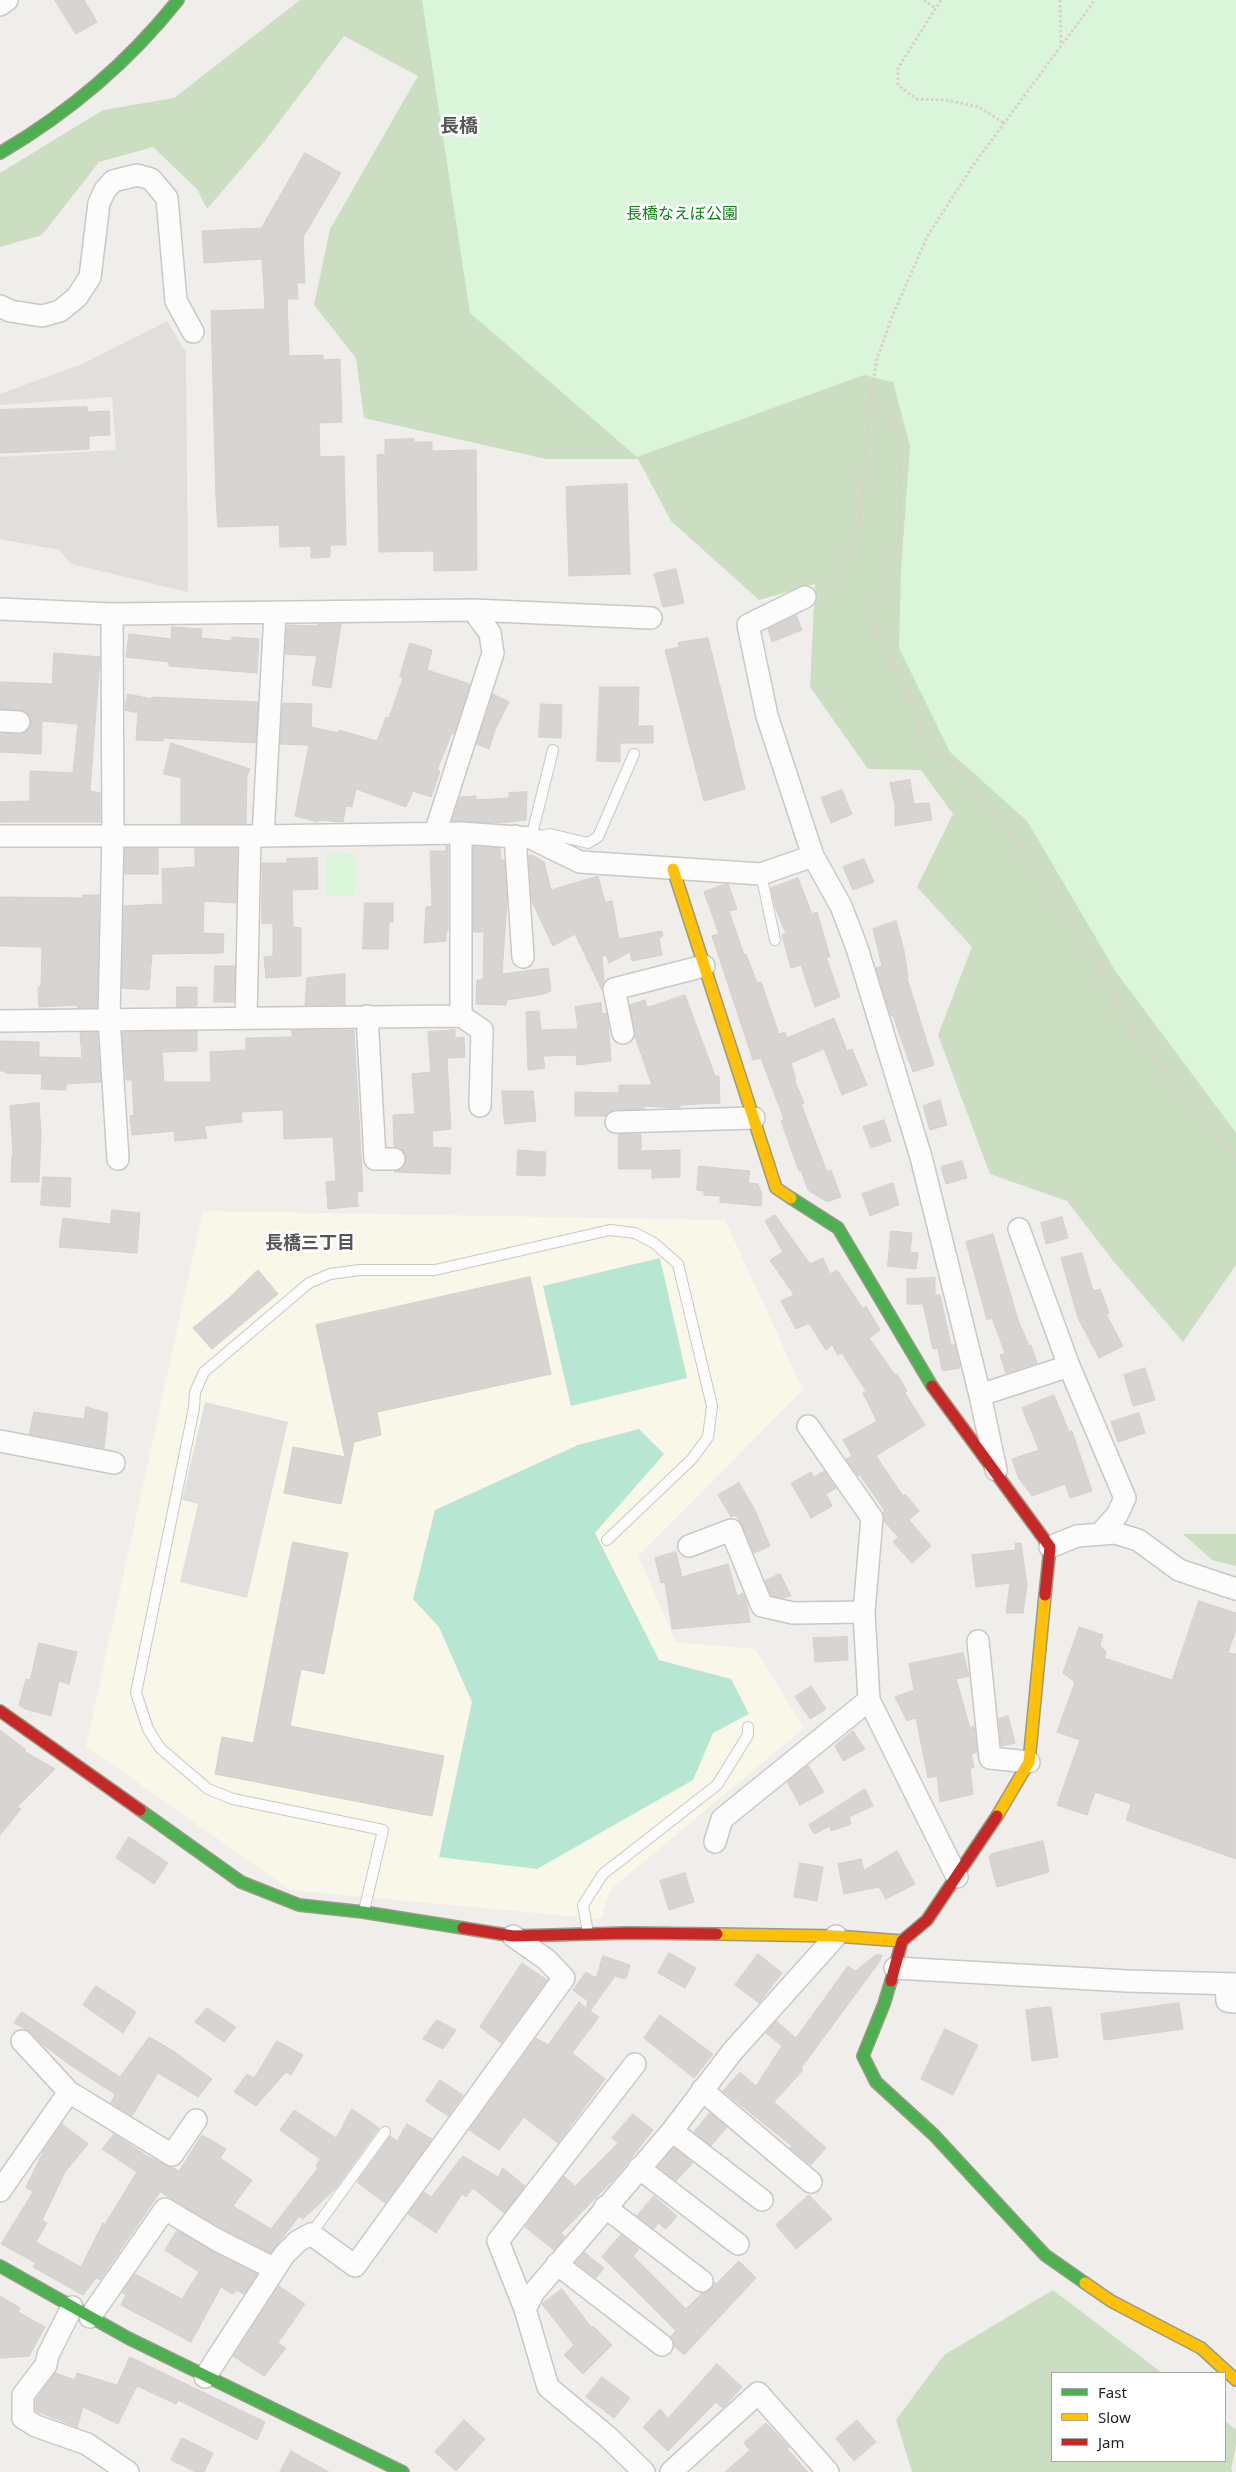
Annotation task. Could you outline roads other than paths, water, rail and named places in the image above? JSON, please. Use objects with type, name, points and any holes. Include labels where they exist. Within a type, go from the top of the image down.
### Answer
[{"type":"street","points":[[0,5],[8,0]]},
{"type":"street","points":[[0,153],[32,135],[87,96],[152,35],[178,0]]},
{"type":"street","points":[[0,306],[10,311],[42,316],[60,311],[77,297],[90,277],[99,203],[105,190],[113,181],[137,175],[151,179],[167,198],[176,301],[193,332]]},
{"type":"street","points":[[805,597],[748,625],[767,716],[813,856],[842,906],[857,948],[921,1157],[980,1395],[997,1477]]},
{"type":"street","points":[[0,609],[112,614],[473,610],[651,618]]},
{"type":"street","points":[[435,833],[493,653],[490,633],[473,610]]},
{"type":"street","points":[[246,1017],[257,836],[275,613]]},
{"type":"street","points":[[112,614],[113,834],[108,1018],[118,1160]]},
{"type":"street","points":[[0,836],[113,834],[257,836],[461,833],[523,837],[580,862],[761,874],[813,856]]},
{"type":"street","points":[[461,833],[462,1016]]},
{"type":"street","points":[[523,837],[523,957]]},
{"type":"street","points":[[673,869],[776,1188],[838,1228],[934,1390],[1050,1547],[1029,1762],[957,1878],[927,1920],[902,1941],[884,2004],[863,2056],[876,2082],[934,2135],[1045,2255],[1111,2301],[1201,2348],[1236,2380]]},
{"type":"street","points":[[622,1033],[614,989],[704,966]]},
{"type":"street","points":[[367,1016],[375,1159],[394,1159]]},
{"type":"street","points":[[0,1021],[108,1018],[462,1016],[482,1030],[480,1106]]},
{"type":"street","points":[[616,1122],[754,1118]]},
{"type":"street","points":[[1019,1229],[1070,1366],[1125,1498],[1117,1515],[1100,1534]]},
{"type":"street","points":[[980,1395],[1070,1366]]},
{"type":"street","points":[[808,1426],[872,1518],[864,1612],[870,1700],[957,1878]]},
{"type":"street","points":[[0,1441],[114,1464]]},
{"type":"street","points":[[689,1546],[731,1530],[762,1606],[793,1613],[864,1612]]},
{"type":"street","points":[[1050,1547],[1077,1536],[1115,1533],[1138,1540],[1179,1570],[1236,1589]]},
{"type":"street","points":[[978,1641],[990,1758],[1029,1762]]},
{"type":"street","points":[[715,1842],[722,1819],[870,1700]]},
{"type":"street","points":[[0,1710],[241,1882],[300,1905],[363,1912],[513,1936],[589,1934],[836,1936],[902,1941]]},
{"type":"street","points":[[206,2377],[275,2269],[291,2248],[311,2234],[355,2266],[564,1978],[547,1960],[513,1936]]},
{"type":"street","points":[[525,2310],[534,2292],[672,2131],[732,2052],[836,1936]]},
{"type":"street","points":[[895,1968],[1128,1981],[1233,1990]]},
{"type":"street","points":[[22,2041],[69,2092],[172,2155],[196,2120]]},
{"type":"street","points":[[634,2064],[498,2241],[525,2310],[548,2387],[608,2438],[644,2472]]},
{"type":"street","points":[[702,2090],[811,2182]]},
{"type":"street","points":[[0,2191],[69,2092]]},
{"type":"street","points":[[672,2131],[762,2200]]},
{"type":"street","points":[[639,2168],[738,2244]]},
{"type":"street","points":[[605,2207],[702,2281]]},
{"type":"street","points":[[90,2317],[165,2210],[275,2269]]},
{"type":"street","points":[[557,2264],[662,2345]]},
{"type":"street","points":[[0,2266],[90,2317],[206,2377],[398,2470]]},
{"type":"street","points":[[72,2307],[48,2356],[46,2365],[23,2395],[23,2418],[36,2426],[88,2444],[128,2472]]},
{"type":"street","points":[[671,2472],[758,2393],[828,2472]]},
{"type":"lane","points":[[553,750],[523,837],[550,834],[588,843],[598,837],[634,754]]},
{"type":"lane","points":[[761,874],[775,940]]},
{"type":"lane","points":[[363,1912],[383,1830],[233,1799],[208,1789],[160,1748],[148,1729],[136,1693],[192,1417],[195,1392],[204,1372],[309,1283],[330,1274],[360,1270],[435,1270],[610,1230],[635,1233],[654,1243],[678,1264],[712,1406],[708,1437],[692,1459],[607,1540]]},
{"type":"lane","points":[[589,1934],[583,1905],[603,1874],[717,1785],[748,1735],[748,1727]]},
{"type":"lane","points":[[311,2234],[385,2132]]},
{"type":"district","name":"長橋","points":[[459,127]]},
{"type":"district","name":"長橋三丁目","points":[[310,1244]]},
{"type":"park label","name":"長橋なえぼ公園","points":[[682,214]]}]
